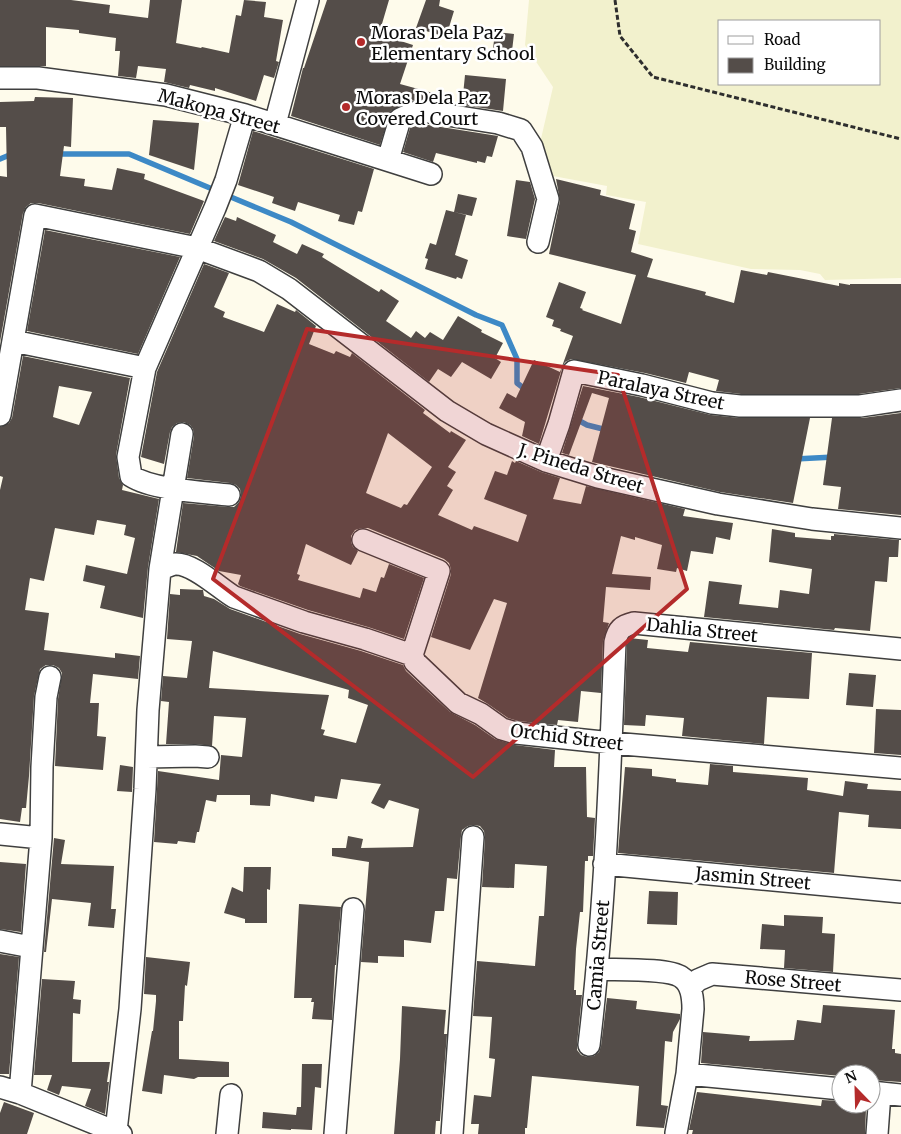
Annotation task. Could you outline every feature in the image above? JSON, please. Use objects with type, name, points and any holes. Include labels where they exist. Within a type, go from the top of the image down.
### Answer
[{"type":"street","points":[[275,124],[308,0]]},
{"type":"street","name":"Makopa Street","points":[[0,78],[38,78],[166,95],[245,115],[431,174]]},
{"type":"street","points":[[388,160],[400,119],[413,113],[422,111],[498,123],[521,130],[532,147],[548,200],[538,242]]},
{"type":"street","points":[[229,495],[140,482],[131,476],[128,457],[145,368],[215,208],[226,180],[245,115]]},
{"type":"street","name":"J. Pineda Street","points":[[13,341],[35,215],[197,248],[259,271],[289,289],[447,411],[486,434],[546,461],[598,477],[718,504],[812,519],[901,528]]},
{"type":"street","points":[[0,416],[4,367],[13,341],[145,368]]},
{"type":"street","name":"Paralaya Street","points":[[546,461],[574,371],[642,385],[712,403],[740,406],[860,406],[901,400]]},
{"type":"street","points":[[50,677],[46,697],[42,767],[41,838],[31,947],[10,1090],[118,1133],[130,1009],[147,757],[148,710],[160,570],[182,434]]},
{"type":"street","points":[[363,540],[439,571],[412,656]]},
{"type":"street","name":"Orchid Street","points":[[160,570],[176,564],[191,569],[234,596],[304,622],[365,639],[412,656],[458,702],[481,714],[502,729],[516,733],[901,768]]},
{"type":"street","name":"Dahlia Street","points":[[604,864],[612,743],[615,642],[618,631],[623,626],[634,623],[901,649]]},
{"type":"street","points":[[147,757],[208,757]]},
{"type":"street","points":[[0,834],[41,838]]},
{"type":"street","points":[[452,1134],[472,837]]},
{"type":"street","name":"Jasmin Street","points":[[604,864],[901,892]]},
{"type":"street","name":"Camia Street","points":[[589,1045],[598,969],[604,864]]},
{"type":"street","points":[[335,1134],[353,909]]},
{"type":"street","points":[[0,941],[31,947]]},
{"type":"street","points":[[598,969],[670,973],[681,977],[690,988],[693,1009],[687,1074],[676,1133]]},
{"type":"street","name":"Rose Street","points":[[690,988],[698,980],[712,974],[901,990]]},
{"type":"street","points":[[687,1074],[831,1088]]},
{"type":"street","points":[[878,1134],[884,1093]]},
{"type":"street","points":[[226,1134],[231,1095]]},
{"type":"path","points":[[615,0],[620,36],[654,78],[901,139]]},
{"type":"highlighted area","points":[[307,329],[618,375],[687,589],[473,777],[213,579]]},
{"type":"green space","points":[[529,0],[901,0],[901,278],[825,280],[820,274],[800,270],[751,269],[638,244],[646,202],[606,195],[607,186],[553,176],[540,143],[553,87],[525,45]]},
{"type":"building","points":[[0,0],[71,0],[110,5],[109,13],[148,18],[150,0],[182,0],[176,43],[229,53],[236,15],[241,16],[244,0],[266,2],[264,17],[283,20],[276,61],[279,62],[274,78],[264,75],[256,101],[215,88],[215,91],[190,85],[189,88],[164,82],[166,69],[138,66],[136,78],[118,76],[120,51],[115,51],[116,38],[79,33],[79,30],[46,27],[46,66],[0,66]]},
{"type":"building","points":[[327,0],[389,0],[379,34],[413,45],[400,84],[433,93],[432,100],[420,99],[410,101],[391,111],[380,145],[291,116],[303,68]]},
{"type":"building","points":[[426,0],[440,0],[439,6],[454,11],[446,37],[416,28]]},
{"type":"building","points":[[495,32],[514,34],[512,51],[493,49]]},
{"type":"building","points":[[465,75],[506,79],[503,111],[462,105]]},
{"type":"building","points":[[35,97],[73,98],[71,147],[64,146],[60,176],[85,179],[84,186],[112,190],[117,168],[145,174],[144,179],[204,201],[190,234],[31,203],[23,213],[0,342],[0,176],[7,177],[6,127],[0,127],[0,102],[34,101]]},
{"type":"building","points":[[153,120],[199,123],[194,170],[149,155]]},
{"type":"building","points":[[422,124],[498,136],[492,157],[487,156],[485,163],[477,161],[477,163],[436,153],[433,162],[403,152],[410,128]]},
{"type":"building","points":[[253,131],[374,169],[362,212],[358,211],[354,225],[338,221],[340,215],[298,202],[295,211],[272,203],[274,197],[238,185]]},
{"type":"building","points":[[556,179],[601,190],[600,195],[635,204],[629,229],[636,231],[631,252],[653,259],[647,277],[706,292],[705,295],[734,303],[741,270],[767,275],[768,272],[839,286],[839,283],[850,285],[901,284],[901,388],[859,394],[741,394],[716,391],[719,380],[689,372],[686,383],[571,359],[565,362],[562,368],[539,444],[522,436],[525,422],[499,408],[507,393],[516,398],[534,360],[560,372],[573,336],[552,326],[554,320],[546,317],[559,282],[586,292],[580,308],[582,310],[621,324],[636,275],[549,254],[560,201]]},
{"type":"building","points":[[516,180],[530,182],[535,199],[526,239],[507,236]]},
{"type":"building","points":[[458,194],[477,198],[472,216],[454,212]]},
{"type":"building","points":[[446,210],[466,215],[455,255],[468,260],[462,279],[457,277],[456,279],[425,269],[428,259],[425,258],[430,243],[436,245]]},
{"type":"building","points":[[225,217],[236,221],[237,217],[276,235],[273,242],[297,254],[302,244],[324,254],[322,257],[379,292],[381,289],[399,301],[386,321],[411,338],[416,331],[425,338],[430,332],[443,340],[458,316],[482,330],[481,332],[503,343],[495,358],[501,362],[491,379],[462,362],[451,377],[438,369],[429,382],[296,278],[263,259],[214,241]]},
{"type":"building","points":[[45,230],[180,257],[138,354],[27,331]]},
{"type":"building","points":[[204,264],[229,273],[214,307],[225,312],[223,317],[264,332],[277,304],[295,312],[296,310],[316,326],[309,344],[334,354],[336,351],[350,357],[352,353],[425,410],[423,413],[450,433],[451,431],[466,440],[448,467],[456,472],[447,486],[453,490],[438,515],[472,530],[474,526],[518,542],[527,515],[484,499],[495,471],[507,475],[512,461],[515,463],[516,461],[560,478],[553,499],[581,504],[586,486],[685,509],[683,516],[733,523],[730,540],[716,537],[713,554],[691,551],[687,571],[677,568],[676,572],[657,569],[662,545],[635,537],[635,540],[621,536],[612,574],[651,577],[650,590],[606,587],[603,622],[609,623],[603,641],[601,693],[581,691],[578,722],[558,720],[557,725],[518,721],[508,718],[478,698],[507,603],[494,599],[470,650],[431,637],[451,574],[449,563],[444,559],[368,528],[355,530],[351,536],[353,547],[358,551],[351,565],[306,544],[297,574],[300,575],[298,580],[360,598],[363,588],[376,592],[381,577],[384,578],[389,564],[424,578],[404,639],[308,610],[240,586],[238,584],[241,575],[219,571],[197,556],[176,552],[183,503],[234,507],[239,502],[241,496],[240,489],[230,483],[187,478],[194,436],[193,429],[184,422],[177,423],[172,427],[164,464],[141,457],[157,372]],"holes":[[[388,433],[432,467],[407,505],[404,504],[401,508],[366,493]]]},
{"type":"building","points":[[23,356],[130,378],[116,455],[119,478],[123,485],[122,490],[159,499],[148,567],[143,618],[100,608],[105,586],[83,581],[86,565],[127,574],[135,538],[124,535],[126,525],[97,520],[94,535],[55,528],[44,581],[30,578],[25,610],[49,613],[44,650],[115,658],[115,653],[140,656],[138,679],[93,674],[90,703],[99,703],[97,736],[106,737],[103,770],[55,766],[58,699],[62,673],[59,668],[53,665],[46,665],[40,669],[34,696],[26,808],[22,808],[20,822],[0,819],[0,490],[3,477],[0,476],[0,427],[9,423],[12,418]],"holes":[[[59,386],[92,392],[79,425],[53,417]]]},
{"type":"building","points":[[583,386],[639,397],[711,415],[740,418],[810,418],[793,503],[720,492],[592,462],[609,398],[592,393],[569,455],[562,453]]},
{"type":"building","points":[[901,413],[901,515],[838,509],[841,487],[823,485],[832,418],[862,418]]},
{"type":"building","points":[[772,529],[795,533],[795,537],[831,540],[831,536],[834,536],[834,534],[899,540],[898,557],[889,557],[887,582],[875,581],[870,631],[835,628],[834,630],[704,617],[709,581],[742,585],[739,604],[778,608],[780,590],[809,594],[812,569],[769,562]]},
{"type":"building","points":[[180,589],[203,590],[204,596],[214,599],[230,609],[300,634],[403,665],[406,671],[450,712],[475,725],[495,739],[515,745],[555,750],[554,767],[586,767],[587,817],[595,818],[593,856],[588,856],[588,861],[585,861],[583,912],[580,912],[576,949],[574,990],[576,990],[576,995],[582,995],[577,1050],[581,1055],[587,1057],[594,1056],[599,1052],[607,998],[637,1001],[636,1009],[680,1014],[680,1019],[673,1032],[672,1042],[665,1041],[661,1105],[668,1106],[664,1128],[636,1126],[639,1086],[532,1076],[525,1134],[478,1134],[479,1124],[471,1124],[474,1095],[491,1097],[495,1059],[489,1058],[492,1017],[473,1016],[477,961],[535,966],[539,916],[544,916],[547,866],[515,864],[514,888],[482,887],[485,838],[484,831],[480,826],[468,826],[462,830],[457,879],[447,878],[444,911],[435,911],[431,943],[404,940],[404,957],[378,956],[378,963],[361,962],[369,862],[332,856],[332,848],[346,848],[348,836],[363,839],[361,848],[413,847],[419,809],[389,800],[384,809],[371,803],[381,784],[341,779],[337,799],[315,796],[314,802],[271,794],[270,806],[250,805],[250,795],[217,795],[216,802],[206,800],[195,843],[178,841],[177,844],[154,842],[158,771],[219,780],[221,755],[242,757],[246,718],[214,716],[212,746],[166,744],[169,702],[161,701],[163,676],[187,678],[192,641],[167,639],[170,594],[180,595]],"holes":[[[213,651],[349,690],[348,698],[368,705],[356,743],[323,735],[325,730],[321,729],[329,695],[209,688]]]},
{"type":"building","points":[[629,638],[648,640],[647,648],[688,652],[690,642],[812,653],[809,699],[767,697],[764,744],[682,736],[684,718],[646,715],[645,726],[624,725],[627,644]]},
{"type":"building","points":[[849,673],[876,675],[873,707],[846,705]]},
{"type":"building","points":[[876,709],[901,710],[901,755],[874,753]]},
{"type":"building","points":[[710,764],[733,766],[733,772],[808,778],[807,790],[843,796],[845,781],[868,784],[867,789],[901,791],[901,829],[868,827],[869,815],[839,812],[834,873],[618,853],[625,767],[652,769],[652,776],[676,779],[676,782],[708,785]]},
{"type":"building","points":[[120,765],[133,767],[132,792],[117,791]]},
{"type":"building","points":[[54,838],[65,840],[61,864],[114,866],[111,909],[116,909],[114,928],[88,926],[91,903],[52,899],[46,952],[44,952]]},
{"type":"building","points":[[0,862],[26,864],[21,932],[0,929]]},
{"type":"building","points":[[244,867],[271,867],[270,890],[267,889],[267,923],[245,923],[245,919],[224,913],[232,887],[243,892]]},
{"type":"building","points":[[649,891],[678,892],[677,925],[647,924]]},
{"type":"building","points":[[299,904],[341,907],[332,1020],[312,1019],[314,1002],[311,1002],[312,998],[294,998]]},
{"type":"building","points":[[784,915],[823,917],[822,933],[835,934],[833,972],[784,968],[785,950],[760,949],[762,924],[784,926]]},
{"type":"building","points":[[0,954],[19,957],[9,1074],[0,1074]]},
{"type":"building","points":[[146,957],[190,962],[187,986],[185,985],[183,1021],[179,1021],[179,1059],[229,1062],[229,1077],[198,1077],[194,1079],[164,1075],[162,1094],[142,1091],[153,1031],[156,1001],[156,995],[144,994]]},
{"type":"building","points":[[42,979],[75,981],[73,999],[81,1000],[80,1014],[73,1013],[72,1062],[110,1062],[105,1114],[85,1106],[91,1089],[62,1086],[59,1095],[47,1090],[52,1075],[34,1075]]},
{"type":"building","points":[[823,1005],[895,1010],[892,1049],[895,1049],[895,1053],[901,1054],[901,1082],[881,1081],[881,1064],[831,1064],[831,1075],[701,1063],[703,1032],[750,1036],[749,1041],[794,1040],[797,1020],[821,1023]]},
{"type":"building","points":[[402,1006],[446,1010],[444,1034],[447,1034],[440,1121],[436,1121],[435,1134],[394,1134]]},
{"type":"building","points":[[302,1064],[322,1064],[321,1088],[315,1087],[312,1130],[262,1128],[263,1112],[296,1115],[297,1107],[301,1107]]},
{"type":"building","points":[[697,1092],[821,1106],[822,1100],[831,1100],[831,1114],[866,1114],[865,1134],[692,1134],[693,1130],[689,1130]]},
{"type":"building","points":[[4,1102],[34,1113],[27,1134],[0,1134],[0,1113]]},
{"type":"waterway","points":[[0,159],[12,154]]},
{"type":"waterway","points":[[56,154],[129,154],[217,191]]},
{"type":"waterway","points":[[226,195],[291,222],[476,315],[502,325],[517,359],[517,383],[526,390]]},
{"type":"waterway","points":[[576,419],[587,425],[607,430]]},
{"type":"waterway","points":[[795,459],[834,457]]},
{"type":"place","name":"Moras Dela Paz Elementary School","points":[[361,42]]},
{"type":"place","name":"Moras Dela Paz Covered Court","points":[[346,107]]}]
